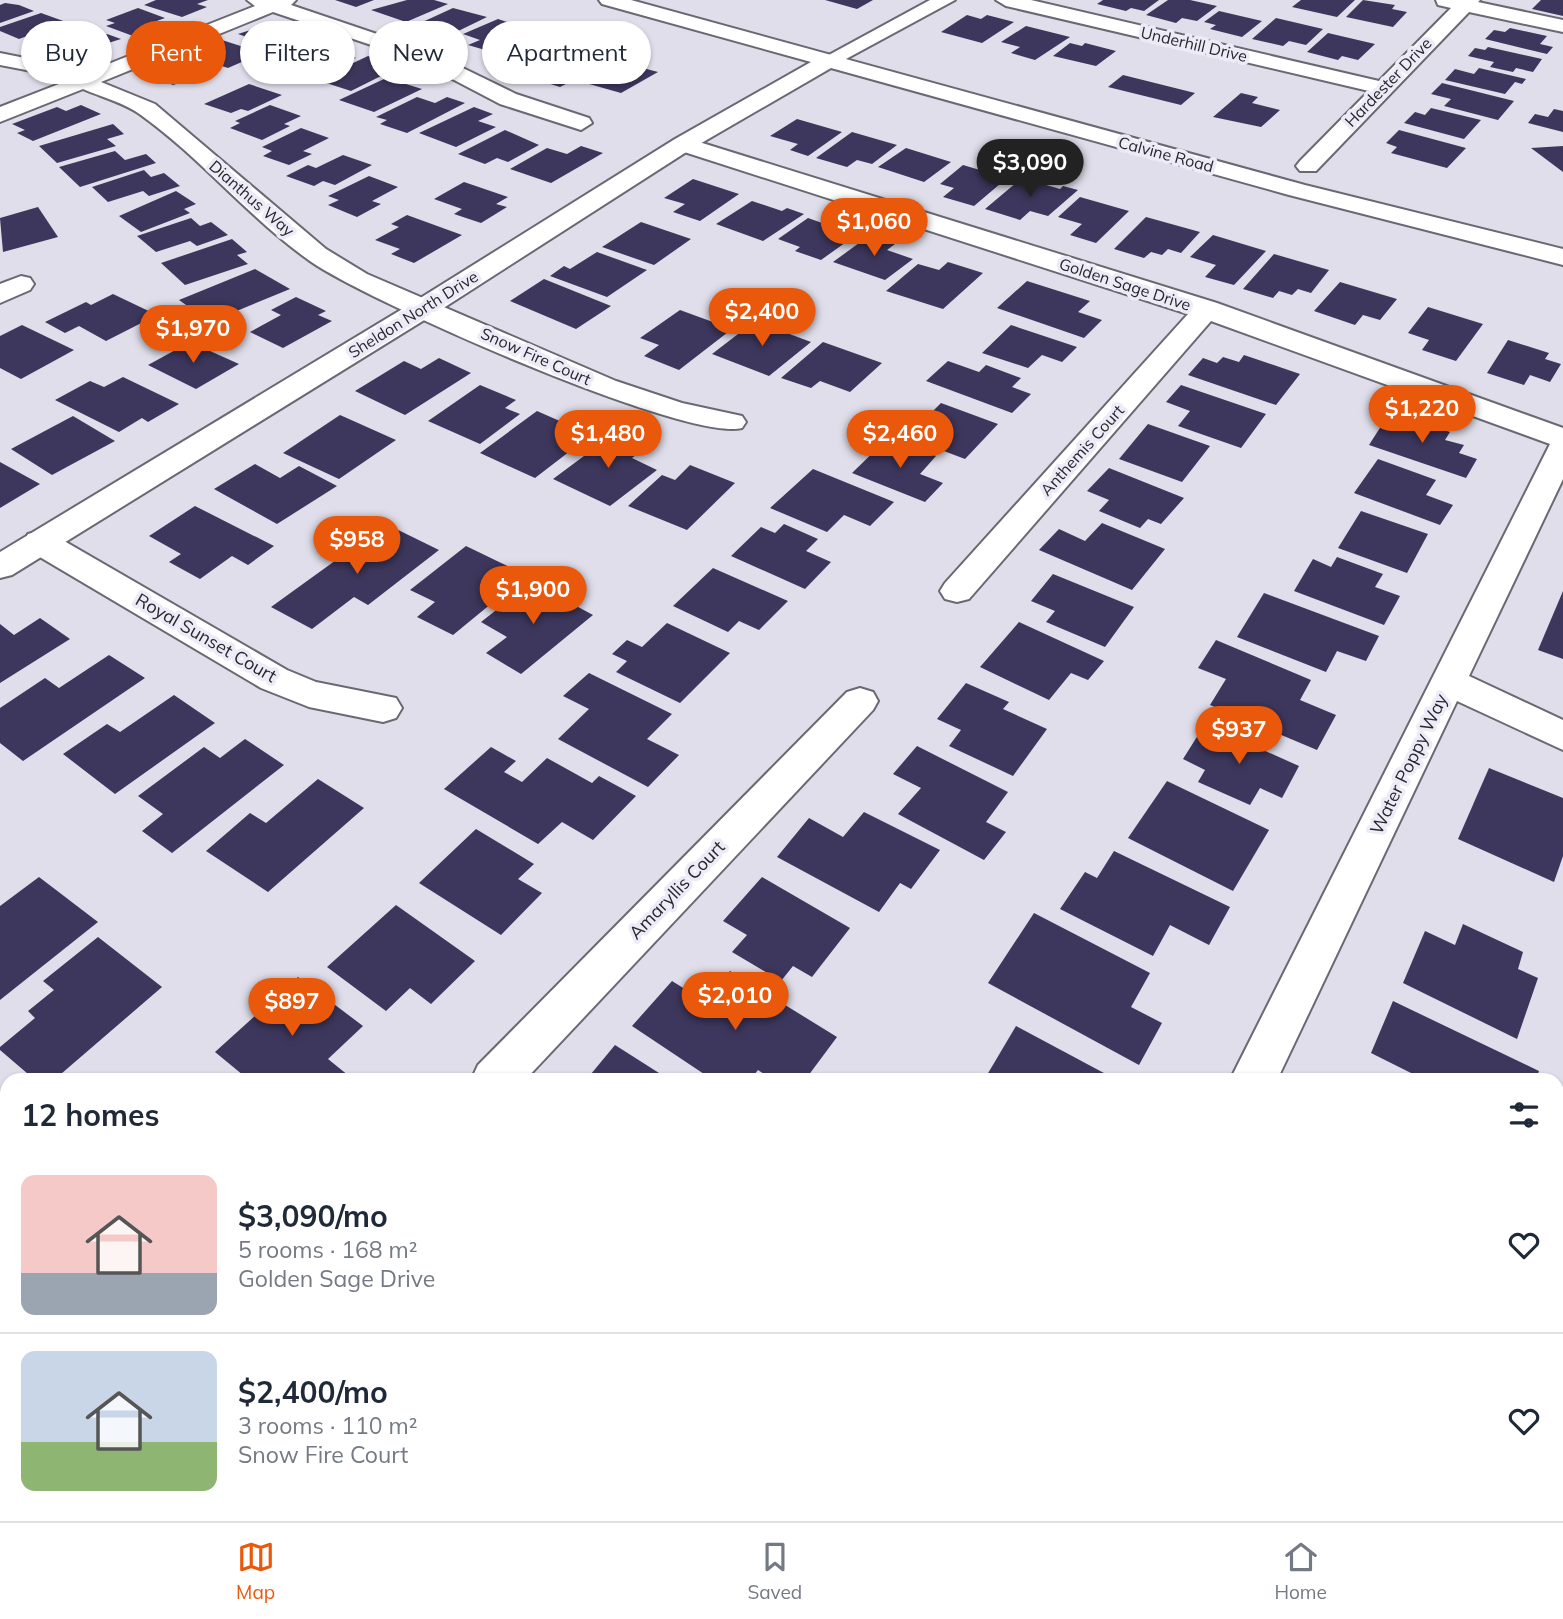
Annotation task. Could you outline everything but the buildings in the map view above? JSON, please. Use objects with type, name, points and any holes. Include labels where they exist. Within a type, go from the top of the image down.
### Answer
[{"type":"street","name":"Calvine Road","points":[[609,0],[1297,190],[1563,257]]},
{"type":"street","name":"Sheldon North Drive","points":[[0,566],[424,308],[683,144],[825,61],[945,0]]},
{"type":"street","name":"Underhill Drive","points":[[1006,0],[1381,88]]},
{"type":"street","points":[[1442,0],[1467,2],[1563,26]]},
{"type":"street","points":[[112,69],[272,2],[423,56],[508,99],[581,123]]},
{"type":"street","name":"Hardester Drive","points":[[1334,173],[1297,163],[1381,88],[1467,2]]},
{"type":"street","points":[[835,38],[890,53]]},
{"type":"street","name":"Dianthus Way","points":[[0,59],[21,63]]},
{"type":"street","points":[[0,115],[77,84]]},
{"type":"street","name":"Dianthus Way","points":[[91,84],[132,101],[160,118],[317,254],[358,280],[424,308]]},
{"type":"street","name":"Golden Sage Drive","points":[[683,144],[1207,309],[1563,438]]},
{"type":"street","points":[[1530,225],[1563,233]]},
{"type":"street","name":"Snow Fire Court","points":[[424,308],[606,387],[675,410],[731,422]]},
{"type":"street","name":"Anthemis Court","points":[[957,591],[1207,309]]},
{"type":"street","name":"Water Poppy Way","points":[[1256,1073],[1563,447]]},
{"type":"street","name":"Royal Sunset Court","points":[[40,542],[274,679],[309,694],[383,708]]},
{"type":"street","points":[[1449,682],[1563,736]]},
{"type":"street","name":"Amaryllis Court","points":[[501,1073],[860,701]]}]
